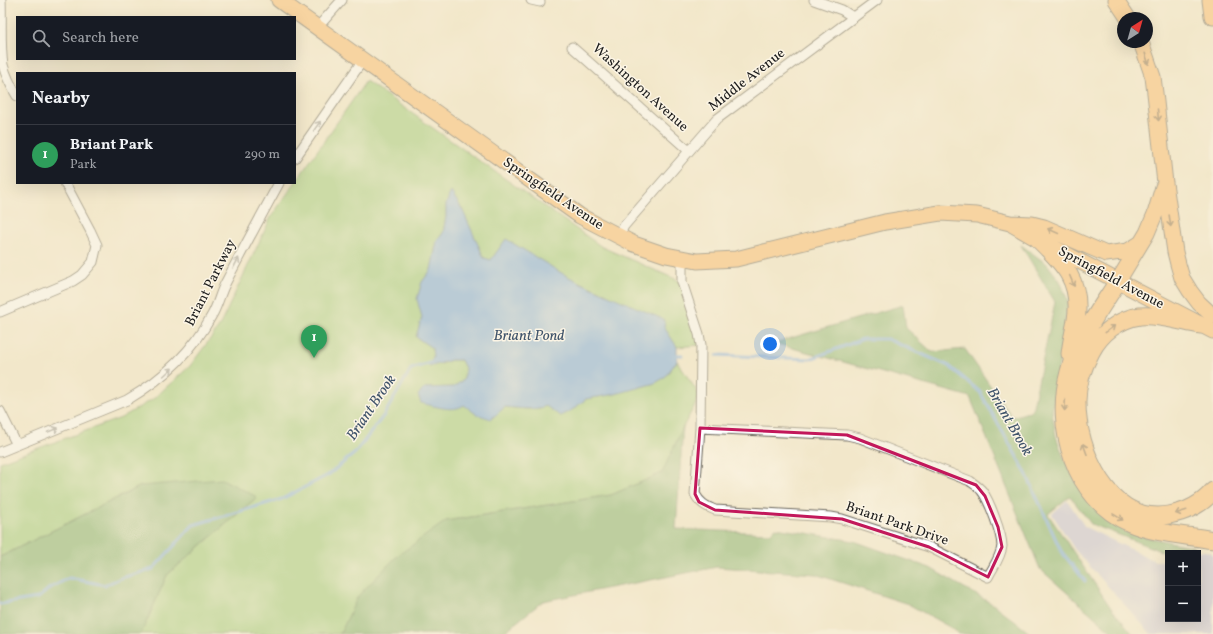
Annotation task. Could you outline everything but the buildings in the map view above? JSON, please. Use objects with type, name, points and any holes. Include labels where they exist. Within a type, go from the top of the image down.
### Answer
[{"type":"highway","points":[[1211,0],[1213,16]]},
{"type":"highway","points":[[1039,240],[1060,260],[1070,276],[1075,288],[1077,302],[1076,319],[1071,345],[1064,413],[1068,442],[1076,467],[1093,494],[1108,509],[1131,524],[1213,540]]},
{"type":"highway","points":[[1069,371],[1079,346],[1118,281]]},
{"type":"highway","points":[[1209,324],[1141,316],[1126,320],[1116,325],[1104,334],[1094,346],[1081,373],[1077,400],[1077,417],[1080,434],[1090,462],[1105,486],[1114,497],[1126,506],[1139,513],[1151,516],[1177,514],[1190,510],[1213,491]]},
{"type":"main road","name":"Springfield Avenue","points":[[279,0],[580,216],[619,236],[654,251],[682,259],[736,259],[885,222],[940,213],[977,215],[1010,223],[1032,224],[1044,227],[1106,254],[1128,251],[1141,243]]},
{"type":"main road","points":[[1116,0],[1124,12]]},
{"type":"main road","points":[[1143,48],[1153,77],[1165,183],[1175,252],[1182,278],[1199,303],[1209,324]]},
{"type":"main road","points":[[1118,281],[1147,233],[1165,183]]},
{"type":"main road","name":"Springfield Avenue","points":[[1010,223],[1039,240],[1118,281],[1209,324]]},
{"type":"street","points":[[1,0],[1,50],[3,64],[7,79],[16,94]]},
{"type":"street","points":[[317,28],[342,0]]},
{"type":"street","points":[[814,0],[842,10],[853,17]]},
{"type":"street","name":"Middle Avenue","points":[[619,236],[624,226],[688,151],[718,119],[877,0]]},
{"type":"street","name":"Washington Avenue","points":[[572,47],[688,151]]},
{"type":"street","points":[[296,157],[363,60]]},
{"type":"street","points":[[0,312],[73,281],[82,275],[93,262],[96,245],[90,230],[66,184]]},
{"type":"street","name":"Briant Parkway","points":[[0,452],[127,400],[162,378],[177,364],[202,332],[213,314],[225,284],[278,184]]},
{"type":"street","name":"Briant Park Drive","points":[[682,259],[682,282],[700,334],[701,345],[700,428],[695,494],[699,502],[715,510],[831,516],[842,518],[929,547],[988,577],[999,557],[1002,547],[998,527],[985,496],[976,485],[970,481],[860,438],[847,435],[700,428]]},
{"type":"street","points":[[0,411],[17,445]]},
{"type":"highlighted area","points":[[700,428],[847,435],[976,485],[985,496],[998,527],[1002,547],[988,577],[929,547],[842,519],[715,510],[699,502],[695,494]]},
{"type":"shaded area","points":[[1067,500],[1085,527],[1155,561],[1165,561],[1165,622],[1201,622],[1201,551],[1206,551],[1213,554],[1213,634],[1151,634],[1075,550],[1052,514]]},
{"type":"green space","points":[[366,81],[602,247],[682,282],[701,345],[677,347],[664,327],[605,293],[563,274],[506,239],[491,260],[484,258],[462,209],[451,193],[446,205],[446,217],[443,233],[437,241],[431,270],[422,282],[417,299],[422,317],[416,337],[432,348],[433,357],[439,365],[451,360],[461,360],[465,368],[464,379],[454,387],[425,388],[464,404],[476,414],[505,407],[527,409],[546,406],[572,410],[586,399],[615,394],[655,383],[664,378],[677,361],[700,396],[683,427],[663,473],[611,495],[446,521],[340,632],[340,634],[141,634],[167,575],[256,498],[141,486],[0,557],[0,462],[121,418],[153,399],[190,366],[219,327],[271,217],[294,184],[296,184],[296,181]]},
{"type":"green space","points":[[1021,245],[1047,264],[1060,281],[1068,301],[1052,412],[1056,436],[1064,458],[1076,482],[1098,510],[1127,533],[1194,547],[1183,550],[1165,550],[1165,553],[1091,524],[1070,496],[1048,514],[1111,608],[1133,634],[1114,634],[1040,569],[970,397],[774,343],[903,305],[906,328],[932,352],[965,349],[1012,417],[1032,411],[1055,302]]},
{"type":"green space","points":[[683,427],[676,529],[770,533],[776,528],[854,541],[930,568],[994,605],[1031,634],[959,634],[953,629],[908,604],[815,574],[717,567],[543,601],[502,634],[340,634],[358,596],[397,556],[446,521],[611,495],[662,473]]},
{"type":"green space","points":[[222,479],[257,497],[167,575],[141,634],[0,634],[0,557],[141,486]]},
{"type":"water","name":"Briant Pond","points":[[451,192],[462,209],[484,258],[491,260],[506,239],[563,274],[665,320],[664,327],[677,347],[677,361],[664,378],[655,383],[615,394],[586,399],[572,410],[560,416],[546,406],[531,409],[505,407],[491,419],[476,414],[464,405],[449,409],[421,403],[418,395],[425,388],[454,387],[464,379],[465,368],[461,360],[451,360],[429,367],[433,357],[432,348],[416,337],[422,317],[417,299],[422,282],[431,270],[437,241],[443,233],[446,217],[446,205]]},
{"type":"waterway","name":"Briant Brook","points":[[717,355],[810,359],[863,339],[887,339],[949,366],[980,392],[1025,471],[1061,551],[1085,581]]},
{"type":"waterway","name":"Briant Brook","points":[[673,355],[682,355]]},
{"type":"waterway","name":"Briant Brook","points":[[0,604],[38,598],[50,588],[69,578],[105,585],[121,578],[153,569],[193,525],[282,499],[328,475],[355,453],[384,415],[411,369],[433,362]]},
{"type":"place","name":"Briant Park","points":[[314,358]]}]
